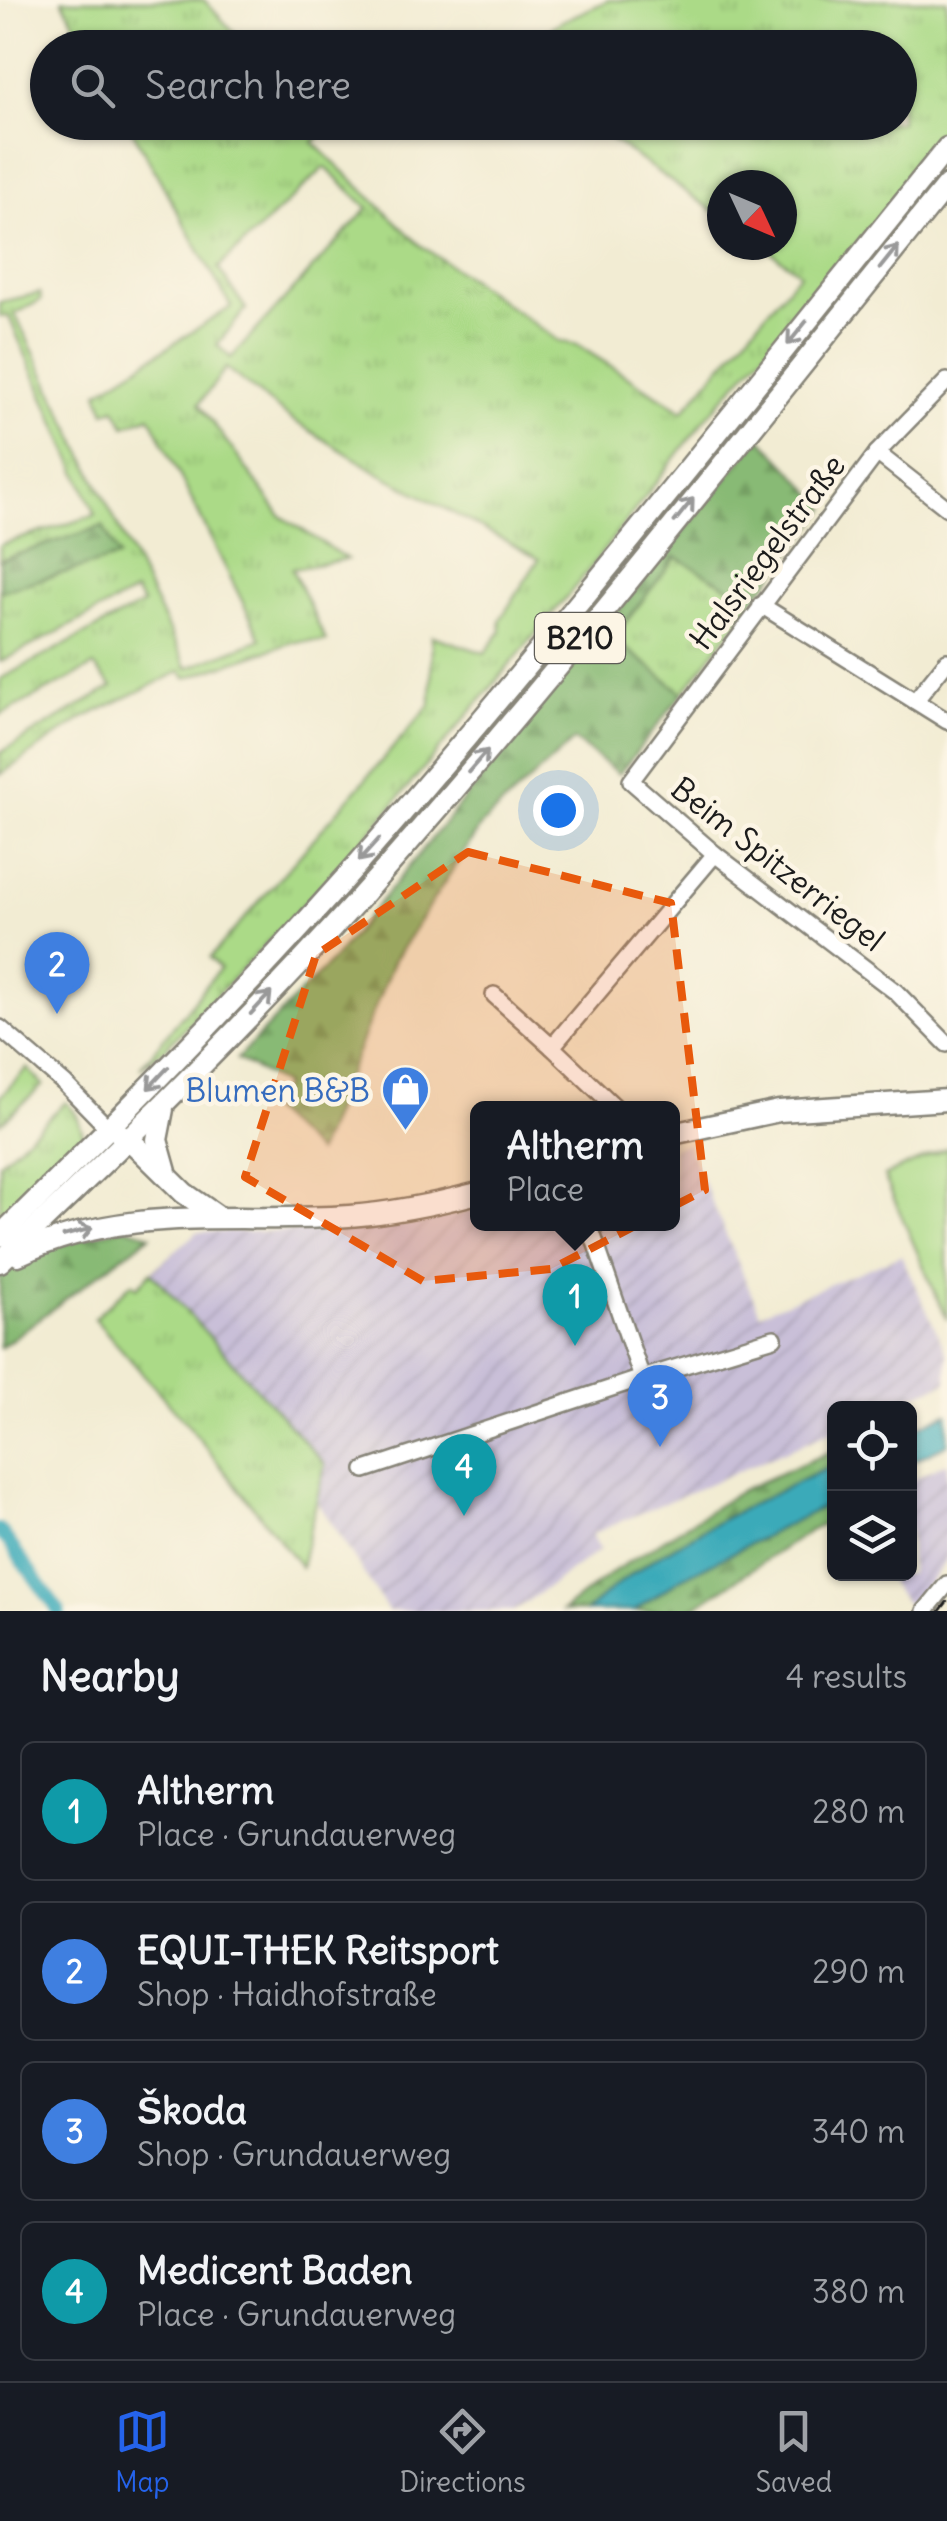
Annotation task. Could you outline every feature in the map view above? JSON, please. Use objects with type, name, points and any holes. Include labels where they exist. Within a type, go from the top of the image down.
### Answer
[{"type":"main road","name":"B210","points":[[0,1236],[109,1128],[348,874],[491,709],[947,148]]},
{"type":"main road","name":"B210","points":[[0,1263],[125,1145],[355,902],[511,722],[947,185]]},
{"type":"main road","points":[[680,1132],[780,1112],[947,1100]]},
{"type":"main road","points":[[164,1105],[157,1144],[169,1178]]},
{"type":"main road","points":[[109,1128],[172,1200],[195,1217]]},
{"type":"main road","points":[[125,1145],[217,1216]]},
{"type":"main road","points":[[0,1263],[68,1234],[106,1225],[217,1216],[348,1216],[424,1207],[470,1195]]},
{"type":"street","name":"Halsriegelstraße","points":[[640,765],[877,453],[947,380]]},
{"type":"street","points":[[877,453],[947,508]]},
{"type":"street","points":[[761,605],[947,722]]},
{"type":"street","points":[[915,701],[947,661]]},
{"type":"street","name":"Beim Spitzerriegel","points":[[640,765],[632,781],[714,854],[896,992],[947,1044]]},
{"type":"street","points":[[552,1047],[714,854]]},
{"type":"street","points":[[494,995],[609,1101]]},
{"type":"street","points":[[0,1028],[66,1084],[109,1128]]},
{"type":"street","points":[[591,1231],[642,1378]]},
{"type":"street","points":[[364,1470],[774,1338]]},
{"type":"street","points":[[925,1611],[947,1584]]},
{"type":"highlighted area","points":[[468,852],[671,903],[705,1190],[551,1269],[423,1281],[245,1177],[316,955]]},
{"type":"shaded area","points":[[687,1144],[760,1313],[901,1255],[947,1353],[947,1382],[901,1401],[827,1401],[827,1433],[592,1534],[600,1550],[514,1611],[388,1611],[317,1501],[325,1463],[151,1272],[197,1232],[338,1231],[420,1223],[470,1211],[470,1231],[680,1231],[680,1146]]},
{"type":"shaded area","points":[[947,1462],[947,1560],[909,1607],[889,1581],[917,1581],[917,1477]]},
{"type":"green space","points":[[62,0],[204,0],[231,30],[79,30]]},
{"type":"green space","points":[[609,0],[947,0],[947,134],[829,279],[705,419],[584,576],[352,854],[165,1049],[140,1068],[220,968],[210,958],[431,704],[432,636],[485,653],[501,632],[500,620],[539,559],[377,472],[291,419],[226,368],[199,404],[281,516],[347,559],[292,569],[326,641],[293,642],[186,678],[181,671],[83,718],[0,775],[0,753],[112,687],[94,666],[0,715],[0,679],[143,604],[135,592],[0,662],[0,591],[118,557],[0,560],[0,545],[96,515],[9,317],[0,316],[0,302],[40,293],[41,300],[15,314],[187,668],[261,639],[150,416],[125,426],[115,408],[105,412],[98,392],[231,307],[138,140],[315,140],[419,244],[559,341],[577,345],[683,411],[800,273],[782,260],[797,260],[797,170],[707,170],[707,206],[612,140],[917,140],[917,30],[548,30]],"holes":[[[325,167],[368,208],[231,358],[217,345],[246,309],[218,268]]]},
{"type":"green space","points":[[905,218],[899,231],[536,680],[384,859],[220,1035],[218,1032],[256,985],[893,226]]},
{"type":"green space","points":[[760,437],[827,508],[753,601],[676,557],[613,638],[683,693],[619,774],[574,740],[482,824],[393,962],[317,1153],[271,1111],[284,1085],[237,1059],[335,957]]},
{"type":"green space","points":[[103,526],[119,557],[0,591],[0,560]]},
{"type":"green space","points":[[676,556],[753,601],[683,693],[613,639]]},
{"type":"green space","points":[[27,1068],[43,1085],[0,1124],[0,1097]]},
{"type":"green space","points":[[66,1102],[76,1114],[85,1139],[0,1223],[0,1162]]},
{"type":"green space","points":[[947,1148],[947,1320],[884,1176]]},
{"type":"green space","points":[[123,1227],[151,1235],[0,1348],[0,1275],[41,1250]]},
{"type":"green space","points":[[151,1272],[325,1464],[301,1567],[188,1425],[94,1318],[132,1283],[137,1287]]},
{"type":"green space","points":[[827,1453],[827,1468],[673,1547],[586,1611],[562,1611],[614,1571],[742,1490]]},
{"type":"green space","points":[[827,1505],[827,1522],[689,1611],[634,1611],[680,1579]]},
{"type":"water","points":[[947,1413],[947,1445],[917,1459],[917,1427]]},
{"type":"water","points":[[827,1468],[827,1505],[680,1579],[634,1611],[586,1611],[673,1547]]},
{"type":"waterway","points":[[0,1530],[59,1611]]},
{"type":"tram line","points":[[940,1611],[947,1602]]},
{"type":"place","name":"EQUI-THEK Reitsport","points":[[57,1014]]},
{"type":"place","name":"Blumen B&B","points":[[405,1132]]},
{"type":"place","name":"Altherm","points":[[575,1346]]},
{"type":"place","name":"Škoda","points":[[660,1447]]},
{"type":"place","name":"Medicent Baden","points":[[464,1516]]}]
